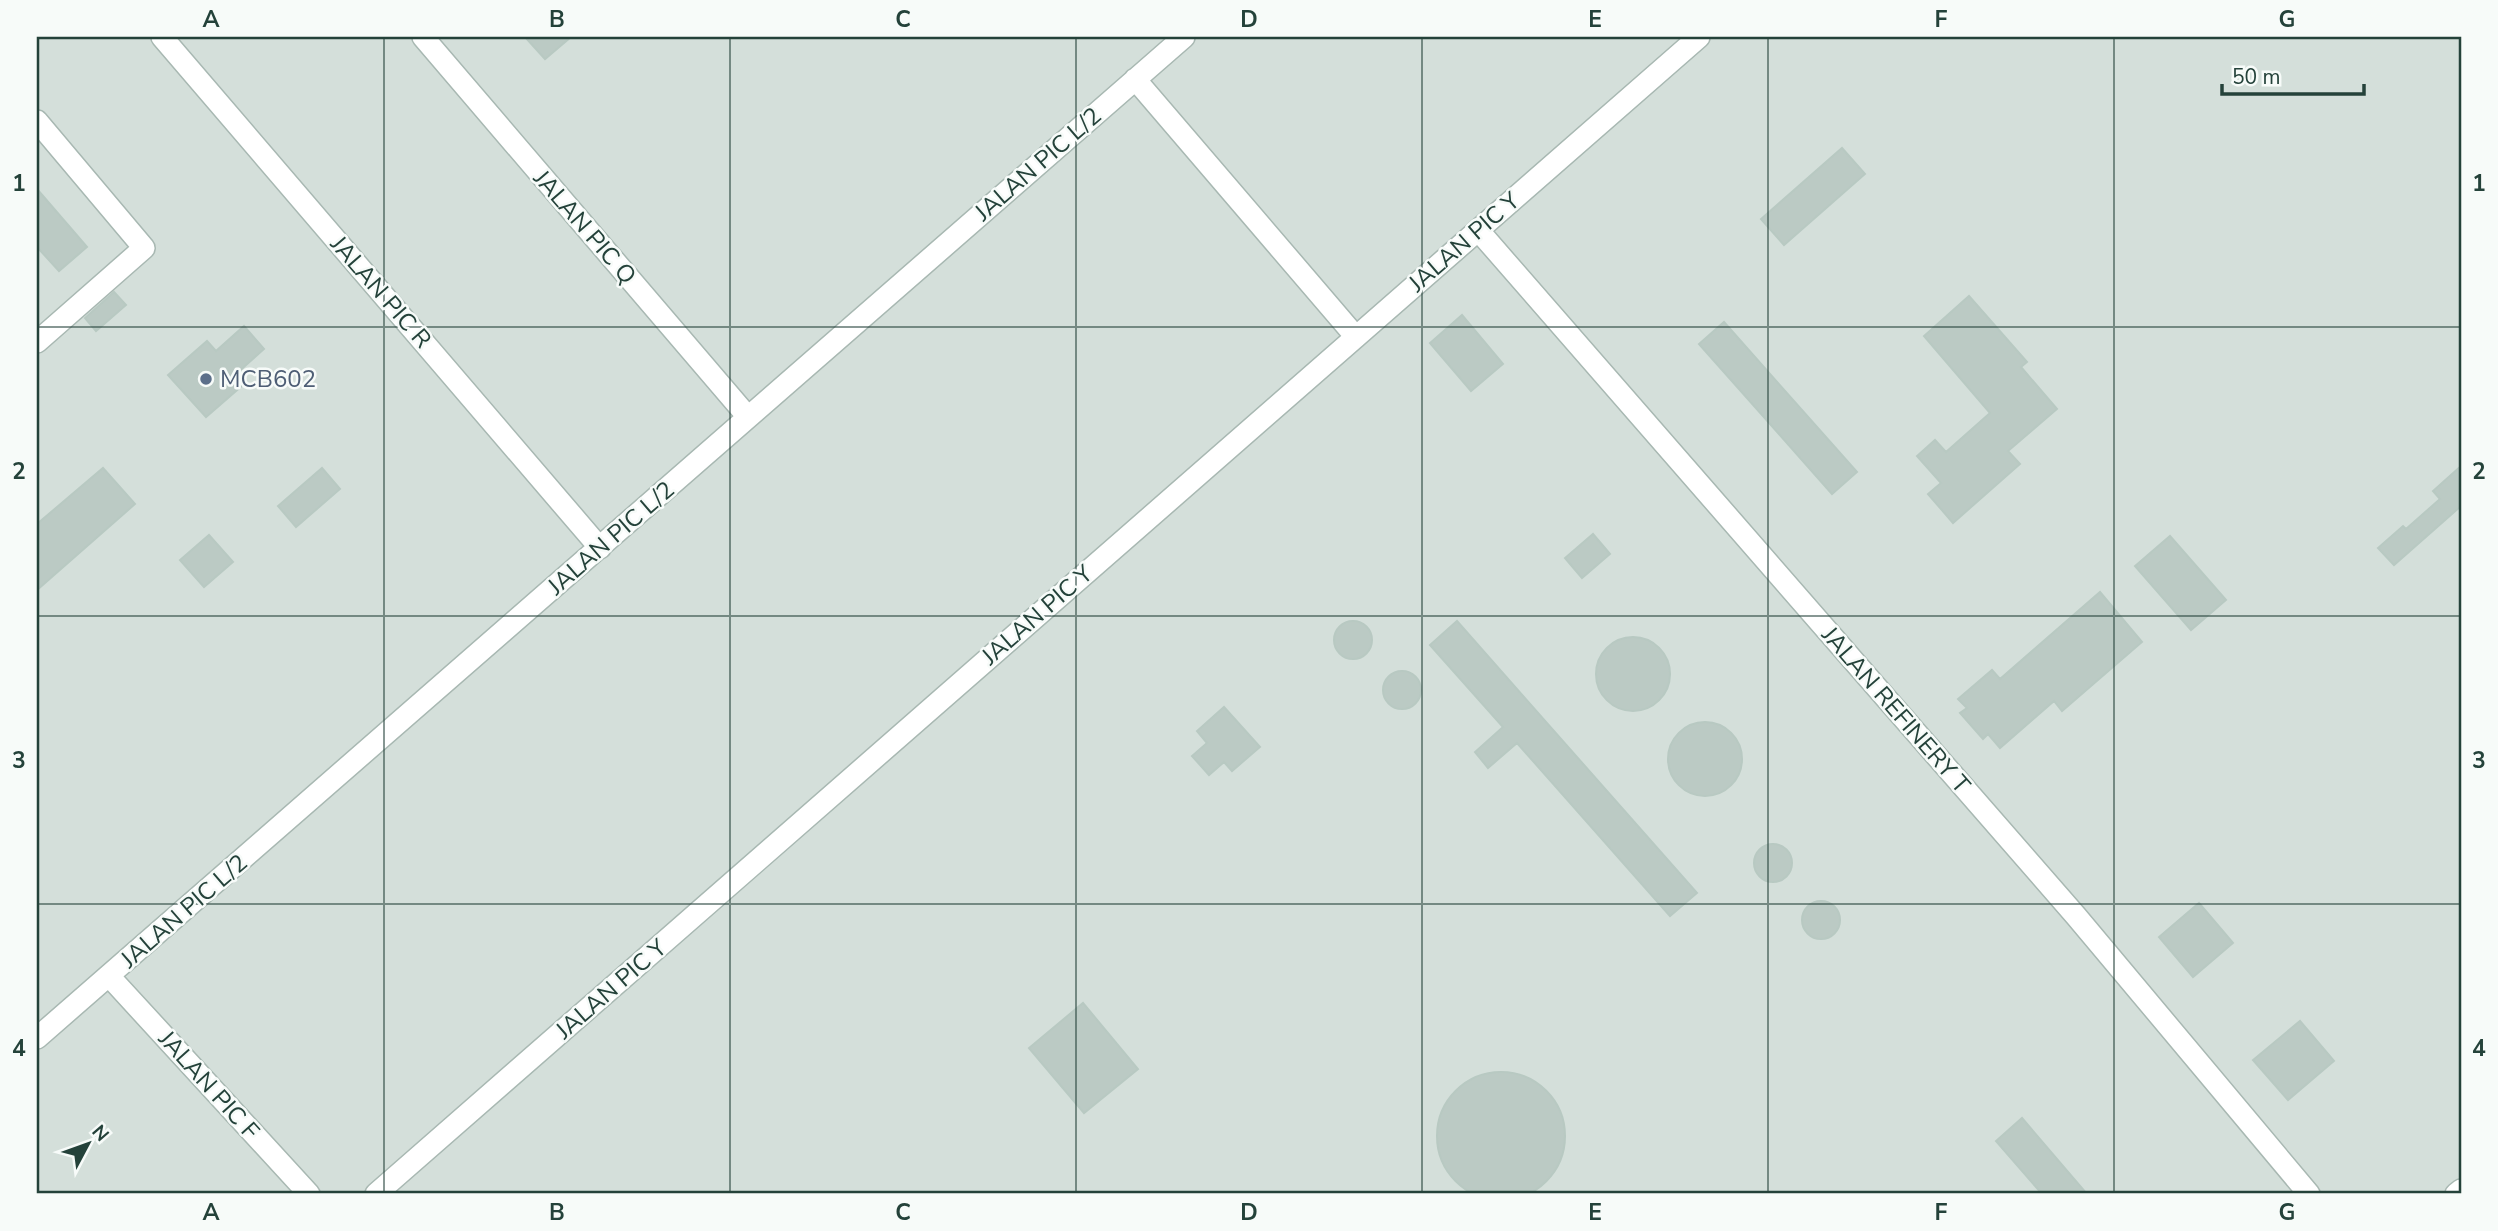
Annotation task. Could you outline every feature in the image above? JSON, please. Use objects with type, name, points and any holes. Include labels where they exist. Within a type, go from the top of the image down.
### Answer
[{"type":"street","name":"JALAN PIC R","points":[[162,37],[600,548]]},
{"type":"street","name":"JALAN PIC Q","points":[[423,37],[748,417]]},
{"type":"street","name":"JALAN PIC L/2","points":[[37,1038],[1184,37]]},
{"type":"street","name":"JALAN PIC Y","points":[[376,1194],[1699,37]]},
{"type":"street","points":[[1135,79],[1356,337]]},
{"type":"street","points":[[37,121],[144,248],[37,342]]},
{"type":"street","name":"JALAN REFINERY T","points":[[1478,230],[2067,906],[2309,1194]]},
{"type":"street","name":"JALAN PIC F","points":[[109,976],[309,1194]]},
{"type":"street","points":[[2456,1194],[2461,1190]]},
{"type":"shaded area","points":[[37,37],[2461,37],[2461,1194],[37,1194]]},
{"type":"building","points":[[525,37],[571,37],[545,59]]},
{"type":"building","points":[[1842,148],[1865,174],[1784,245],[1761,219]]},
{"type":"building","points":[[37,189],[87,247],[59,271],[37,247]]},
{"type":"building","points":[[114,292],[126,305],[96,331],[85,318]]},
{"type":"building","points":[[1969,296],[2027,362],[2021,367],[2057,409],[2008,451],[2020,464],[1953,523],[1928,494],[1941,483],[1917,456],[1935,440],[1946,452],[1990,413],[1924,336]]},
{"type":"building","points":[[1462,315],[1503,364],[1471,391],[1430,343]]},
{"type":"building","points":[[1724,322],[1857,472],[1832,494],[1699,344]]},
{"type":"building","name":"MCB602","points":[[244,326],[264,349],[236,374],[244,384],[206,417],[168,375],[207,341],[216,351]]},
{"type":"building","points":[[2461,466],[2461,506],[2394,565],[2378,548],[2403,526],[2406,529],[2440,499],[2433,491]]},
{"type":"building","points":[[103,468],[135,504],[37,590],[37,524]]},
{"type":"building","points":[[322,468],[340,489],[296,527],[278,506]]},
{"type":"building","points":[[1593,534],[1610,554],[1582,578],[1565,558]]},
{"type":"building","points":[[209,535],[233,562],[204,587],[180,560]]},
{"type":"building","points":[[2170,536],[2226,600],[2191,630],[2135,566]]},
{"type":"building","points":[[2100,592],[2142,642],[2062,711],[2054,701],[2000,748],[1988,734],[1983,739],[1960,713],[1967,708],[1958,699],[1992,670],[2000,679]]},
{"type":"building","points":[[1353,621],[1366,627],[1372,640],[1366,653],[1353,659],[1340,653],[1334,640],[1340,627]]},
{"type":"building","points":[[1457,621],[1697,893],[1670,916],[1517,743],[1488,768],[1475,752],[1503,727],[1430,645]]},
{"type":"building","points":[[1633,637],[1647,640],[1659,648],[1667,660],[1670,674],[1667,688],[1659,700],[1647,708],[1633,711],[1619,708],[1607,700],[1599,688],[1596,674],[1599,660],[1607,648],[1619,640]]},
{"type":"building","points":[[1402,671],[1415,677],[1421,690],[1415,703],[1402,709],[1389,703],[1383,690],[1389,677]]},
{"type":"building","points":[[1224,707],[1260,747],[1232,771],[1224,762],[1209,775],[1192,756],[1207,743],[1197,731]]},
{"type":"building","points":[[1705,722],[1719,725],[1731,733],[1739,745],[1742,759],[1739,773],[1731,785],[1719,793],[1705,796],[1691,793],[1679,785],[1671,773],[1668,759],[1671,745],[1679,733],[1691,725]]},
{"type":"building","points":[[1773,844],[1786,850],[1792,863],[1786,876],[1773,882],[1760,876],[1754,863],[1760,850]]},
{"type":"building","points":[[1821,901],[1834,907],[1840,920],[1834,933],[1821,939],[1808,933],[1802,920],[1808,907]]},
{"type":"building","points":[[2199,903],[2233,943],[2193,977],[2159,937]]},
{"type":"building","points":[[1083,1003],[1138,1069],[1084,1113],[1029,1048]]},
{"type":"building","points":[[2300,1021],[2334,1061],[2288,1100],[2253,1060]]},
{"type":"building","points":[[1501,1072],[1525,1077],[1546,1091],[1560,1112],[1565,1136],[1560,1160],[1546,1181],[1525,1195],[1501,1200],[1477,1195],[1456,1181],[1442,1160],[1437,1136],[1442,1112],[1456,1091],[1477,1077]]},
{"type":"building","points":[[2022,1118],[2087,1194],[2042,1194],[1996,1141]]},
{"type":"place","name":"MCB602","points":[[206,379]]}]
